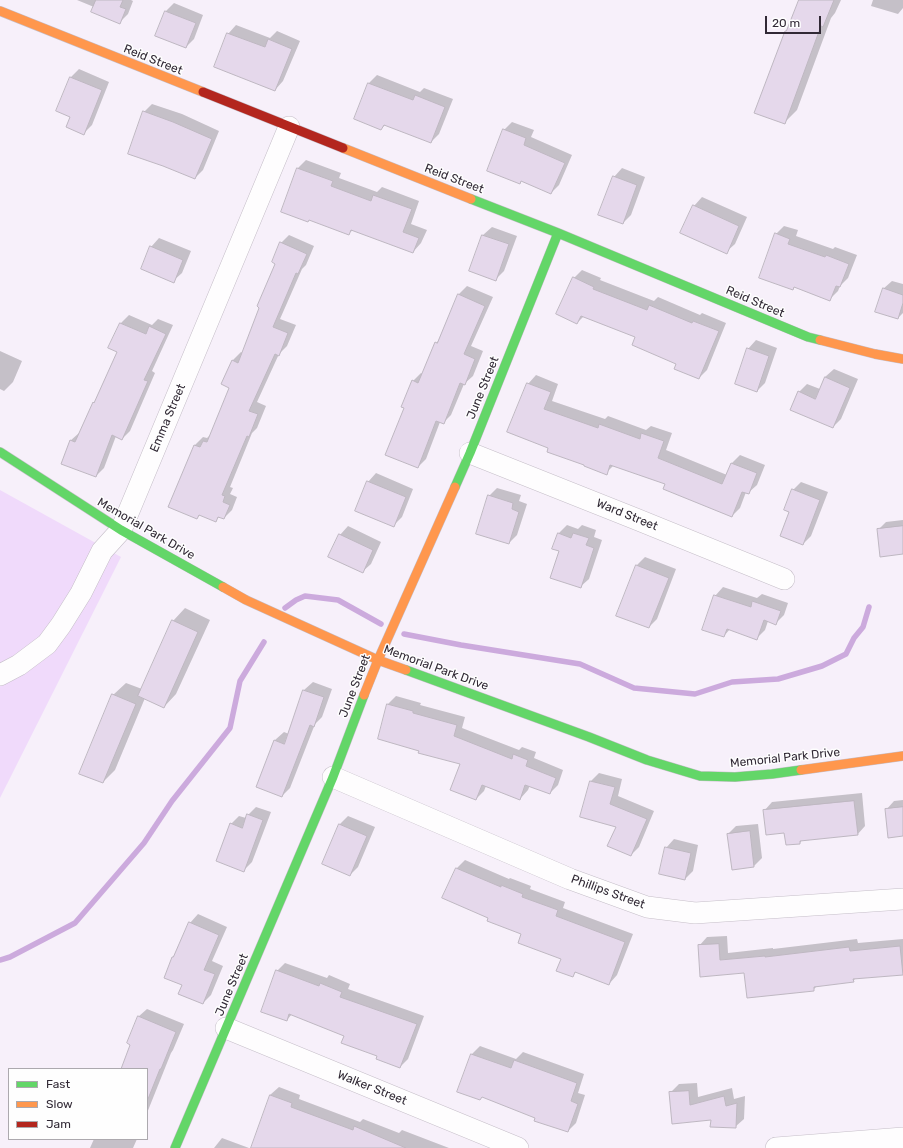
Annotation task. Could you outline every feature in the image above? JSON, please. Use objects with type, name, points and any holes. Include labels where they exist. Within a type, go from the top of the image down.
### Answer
[{"type":"street","name":"Reid Street","points":[[0,11],[558,233],[808,337],[875,354],[903,359]]},
{"type":"street","name":"Emma Street","points":[[0,675],[19,665],[47,644],[81,594],[102,551],[121,530],[289,127]]},
{"type":"street","name":"June Street","points":[[175,1148],[333,777],[378,660],[470,453],[558,233]]},
{"type":"street","name":"Memorial Park Drive","points":[[0,452],[121,530],[246,600],[378,660],[589,737],[647,760],[700,776],[735,777],[772,774],[903,756]]},
{"type":"street","name":"Ward Street","points":[[470,453],[784,579]]},
{"type":"street","name":"Phillips Street","points":[[333,777],[570,878],[647,907],[695,912],[903,899]]},
{"type":"street","name":"Walker Street","points":[[226,1028],[518,1148]]},
{"type":"street","points":[[776,1148],[903,1138]]},
{"type":"shaded area","points":[[0,490],[121,557],[0,798]]},
{"type":"building","points":[[96,0],[123,0],[120,7],[126,9],[120,24],[91,12]]},
{"type":"building","points":[[799,0],[834,0],[823,27],[821,26],[785,124],[754,113],[785,31]]},
{"type":"building","points":[[165,11],[196,23],[186,48],[155,36]]},
{"type":"building","points":[[227,33],[265,47],[268,39],[292,49],[275,91],[214,67]]},
{"type":"building","points":[[70,77],[102,90],[84,135],[66,127],[70,117],[56,111]]},
{"type":"building","points":[[368,83],[413,100],[415,95],[445,107],[431,143],[384,125],[381,130],[354,119]]},
{"type":"building","points":[[143,111],[212,139],[195,179],[128,154]]},
{"type":"building","points":[[503,129],[526,138],[524,145],[565,163],[551,194],[521,181],[520,184],[487,171]]},
{"type":"building","points":[[297,168],[333,181],[331,186],[371,201],[373,195],[412,209],[403,232],[419,238],[413,253],[351,230],[349,235],[309,220],[308,222],[281,212]]},
{"type":"building","points":[[613,176],[637,185],[623,224],[598,215]]},
{"type":"building","points":[[693,205],[739,226],[727,254],[680,233]]},
{"type":"building","points":[[775,233],[790,239],[788,244],[825,257],[826,255],[849,264],[840,287],[836,286],[830,301],[794,287],[793,290],[759,278]]},
{"type":"building","points":[[482,235],[509,244],[496,281],[469,271]]},
{"type":"building","points":[[280,242],[307,254],[298,274],[296,273],[273,327],[288,333],[279,356],[275,354],[249,411],[258,414],[222,495],[225,496],[223,502],[230,505],[224,519],[218,517],[216,522],[199,515],[197,519],[168,507],[194,445],[200,447],[203,441],[207,442],[229,388],[221,384],[232,360],[238,363],[259,308],[257,306],[275,264],[272,262]]},
{"type":"building","points":[[150,246],[183,260],[174,283],[141,269]]},
{"type":"building","points":[[573,277],[594,287],[593,289],[647,310],[649,305],[692,323],[693,321],[719,331],[699,379],[674,369],[676,364],[632,345],[635,337],[581,316],[577,324],[556,314]]},
{"type":"building","points":[[883,288],[903,295],[903,303],[898,319],[875,312]]},
{"type":"building","points":[[458,294],[485,306],[464,354],[475,359],[465,385],[460,383],[444,424],[436,421],[418,468],[385,455],[404,408],[401,407],[412,380],[418,383],[435,342],[437,343]]},
{"type":"building","points":[[120,323],[146,334],[149,326],[166,334],[144,380],[148,381],[122,440],[112,435],[96,477],[61,464],[70,440],[75,442],[117,352],[108,348]]},
{"type":"building","points":[[747,348],[769,356],[757,392],[735,384]]},
{"type":"building","points":[[825,377],[850,388],[833,428],[790,410],[798,391],[815,399]]},
{"type":"building","points":[[527,383],[551,392],[544,409],[598,428],[599,424],[640,439],[641,433],[664,441],[658,458],[722,484],[731,463],[757,473],[749,494],[742,492],[732,517],[663,489],[665,484],[610,465],[607,475],[547,452],[548,448],[507,432]]},
{"type":"building","points":[[367,481],[406,497],[394,527],[355,511]]},
{"type":"building","points":[[792,489],[820,500],[803,545],[780,536],[789,512],[784,510]]},
{"type":"building","points":[[488,495],[513,503],[512,509],[519,512],[509,544],[476,534]]},
{"type":"building","points":[[903,526],[903,554],[880,557],[877,529]]},
{"type":"building","points":[[558,533],[571,538],[573,533],[589,538],[586,545],[594,548],[581,588],[550,578],[559,551],[552,549]]},
{"type":"building","points":[[339,534],[373,550],[363,573],[328,557]]},
{"type":"building","points":[[636,565],[669,578],[649,628],[616,616]]},
{"type":"building","points":[[714,595],[751,607],[752,601],[781,611],[776,625],[764,620],[757,640],[727,629],[724,637],[702,630]]},
{"type":"building","points":[[172,620],[198,632],[164,708],[138,696]]},
{"type":"building","points":[[303,690],[324,697],[314,727],[310,725],[282,797],[256,787],[274,740],[284,744]]},
{"type":"building","points":[[112,694],[136,704],[103,783],[79,774]]},
{"type":"building","points":[[387,704],[457,725],[454,736],[512,759],[513,754],[528,760],[526,766],[556,778],[550,794],[525,785],[520,800],[482,785],[476,800],[450,790],[460,764],[418,753],[419,751],[378,739]]},
{"type":"building","points":[[590,781],[615,787],[610,804],[647,819],[631,856],[607,846],[616,827],[580,817]]},
{"type":"building","points":[[854,801],[858,835],[800,841],[800,844],[786,845],[784,833],[766,835],[763,810]]},
{"type":"building","points":[[903,807],[903,836],[888,838],[885,809]]},
{"type":"building","points":[[247,814],[263,820],[244,872],[216,861],[230,823],[242,828]]},
{"type":"building","points":[[339,824],[367,836],[350,876],[322,864]]},
{"type":"building","points":[[750,831],[754,867],[732,870],[727,834]]},
{"type":"building","points":[[665,847],[691,853],[685,880],[659,874]]},
{"type":"building","points":[[456,868],[501,887],[501,885],[523,894],[522,897],[558,910],[556,916],[625,942],[609,985],[575,972],[573,977],[556,971],[561,959],[518,943],[521,934],[487,921],[488,918],[442,898]]},
{"type":"building","points":[[189,922],[219,935],[204,970],[215,974],[203,1004],[178,994],[182,985],[164,978],[172,957]]},
{"type":"building","points":[[719,944],[720,960],[765,957],[849,947],[850,951],[900,946],[903,975],[853,979],[854,982],[814,987],[814,991],[747,998],[744,973],[700,977],[698,945]]},
{"type":"building","points":[[276,970],[319,986],[320,983],[342,992],[340,997],[417,1024],[400,1068],[376,1059],[377,1056],[341,1043],[344,1036],[289,1014],[287,1021],[261,1012]]},
{"type":"building","points":[[138,1016],[176,1032],[148,1099],[148,1068],[121,1068],[130,1045],[127,1043]]},
{"type":"building","points":[[471,1054],[511,1068],[514,1060],[577,1083],[571,1101],[578,1104],[568,1132],[534,1121],[535,1118],[482,1097],[480,1100],[457,1092]]},
{"type":"building","points":[[689,1091],[690,1105],[724,1096],[726,1106],[737,1103],[736,1128],[710,1127],[711,1120],[672,1124],[669,1092]]},
{"type":"building","points":[[270,1095],[292,1103],[291,1107],[353,1130],[354,1126],[406,1148],[251,1148]]},
{"type":"waterway","points":[[285,608],[296,600],[305,596],[338,600],[381,624]]},
{"type":"waterway","points":[[404,634],[461,645],[580,664],[634,688],[695,694],[732,682],[778,679],[822,666],[846,654],[854,638],[863,627],[869,607]]},
{"type":"waterway","points":[[0,960],[10,957],[75,923],[144,843],[172,801],[230,728],[240,681],[264,642]]},
{"type":"traffic: fast","points":[[471,199],[558,233],[808,337],[820,340]]},
{"type":"traffic: fast","points":[[455,487],[558,233]]},
{"type":"traffic: fast","points":[[0,452],[121,530],[223,587]]},
{"type":"traffic: fast","points":[[406,670],[589,737],[647,760],[700,776],[735,777],[801,770]]},
{"type":"traffic: fast","points":[[175,1148],[333,777],[364,695]]},
{"type":"traffic: slow","points":[[0,11],[203,92]]},
{"type":"traffic: slow","points":[[343,148],[471,199]]},
{"type":"traffic: slow","points":[[820,340],[875,354],[903,359]]},
{"type":"traffic: slow","points":[[364,695],[378,660],[455,487]]},
{"type":"traffic: slow","points":[[223,587],[246,600],[378,660],[406,670]]},
{"type":"traffic: slow","points":[[801,770],[903,756]]},
{"type":"traffic: jam","points":[[203,92],[343,148]]}]
